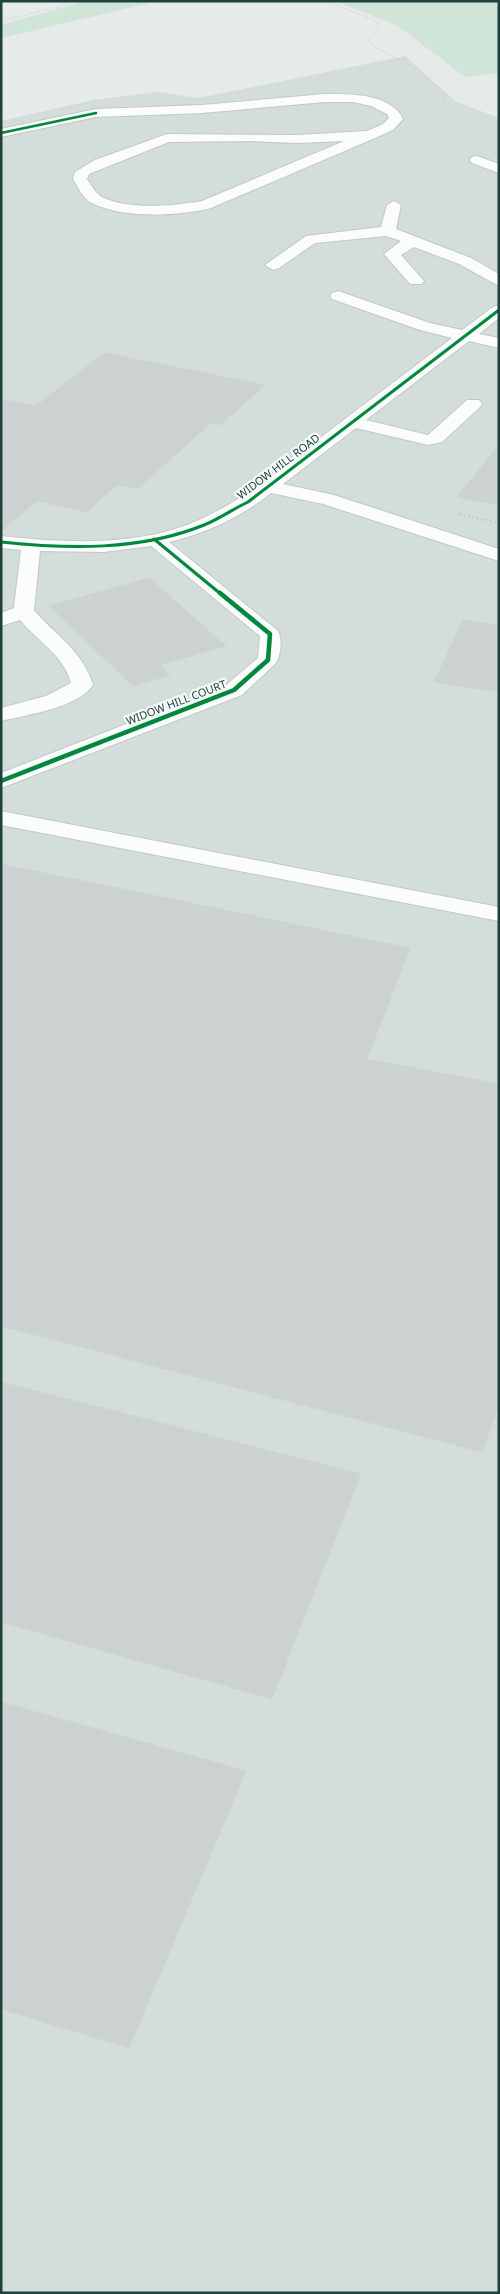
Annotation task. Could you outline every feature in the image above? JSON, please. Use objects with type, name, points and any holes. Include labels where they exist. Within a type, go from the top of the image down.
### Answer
[{"type":"street","points":[[1,133],[96,113],[202,109],[325,98],[353,98],[375,103],[393,112],[396,118],[388,127],[206,205],[181,210],[113,205],[96,199],[80,179],[82,172],[100,163],[167,138],[250,137],[297,139],[370,134]]},
{"type":"street","points":[[477,160],[499,169]]},
{"type":"street","points":[[388,231],[394,205]]},
{"type":"street","points":[[273,265],[311,239],[388,231],[465,261],[499,281]]},
{"type":"street","points":[[412,240],[392,254],[416,281]]},
{"type":"street","points":[[338,296],[426,327],[464,337],[499,343]]},
{"type":"street","name":"WIDOW HILL ROAD","points":[[1,542],[30,546],[94,546],[154,539],[204,525],[248,502],[499,310]]},
{"type":"street","points":[[352,422],[428,440],[436,438],[473,404]]},
{"type":"street","points":[[268,487],[327,499],[499,555]]},
{"type":"street","name":"WIDOW HILL COURT","points":[[1,781],[234,690],[268,660],[270,634],[154,539]]},
{"type":"street","points":[[1,715],[45,703],[73,692],[82,685],[81,675],[72,656],[30,619],[24,611],[30,546]]},
{"type":"street","points":[[1,620],[24,611]]},
{"type":"street","points":[[1,818],[499,914]]},
{"type":"path","points":[[1,21],[58,7],[70,1]]},
{"type":"path","points":[[324,1],[375,20],[379,27],[369,39],[373,46],[415,68],[443,93],[446,118],[499,133]]},
{"type":"shaded area","points":[[405,56],[455,101],[499,118],[499,2293],[1,2293],[1,121],[93,100],[159,92],[198,98]]},
{"type":"green space","points":[[86,1],[159,1],[1,38],[1,25]]},
{"type":"green space","points":[[335,1],[499,1],[499,73],[465,77],[398,26]]},
{"type":"building","points":[[104,353],[265,385],[220,425],[211,423],[137,489],[117,485],[86,512],[37,501],[1,531],[1,399],[36,406]]},
{"type":"building","points":[[499,445],[499,505],[457,497]]},
{"type":"building","points":[[149,578],[226,646],[159,665],[170,675],[133,686],[49,606]]},
{"type":"building","points":[[463,620],[499,625],[499,692],[434,682]]},
{"type":"building","points":[[1,864],[410,948],[367,1059],[499,1084],[499,1405],[482,1452],[1,1326]]},
{"type":"building","points":[[1,1382],[361,1474],[272,1699],[1,1622]]},
{"type":"building","points":[[1,1702],[246,1771],[129,2048],[1,2009]]},
{"type":"cycle path","points":[[1,133],[96,113]]},
{"type":"cycle path","points":[[1,542],[26,545],[104,546],[155,539],[204,525],[248,502],[499,310]]},
{"type":"cycle path","points":[[1,781],[234,690],[268,660],[270,634],[154,539]]}]
